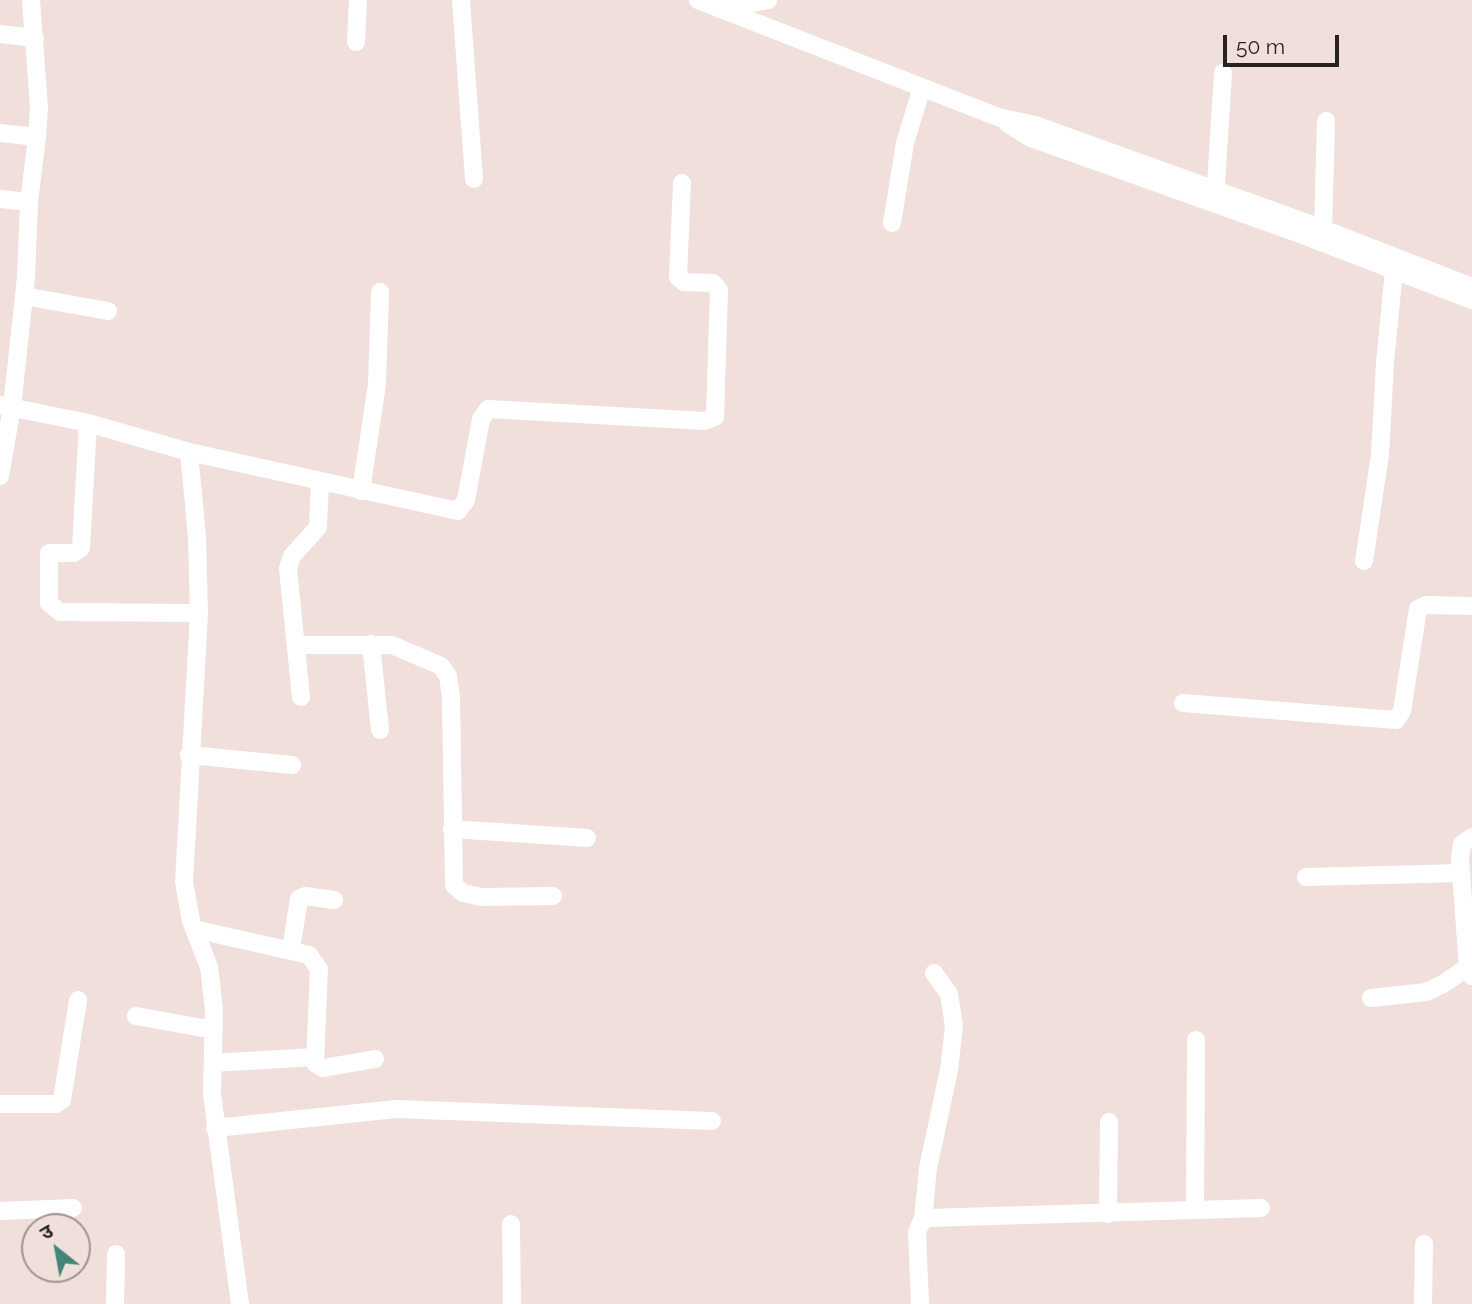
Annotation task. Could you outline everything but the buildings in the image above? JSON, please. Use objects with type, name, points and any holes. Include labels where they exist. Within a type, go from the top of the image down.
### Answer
[{"type":"street","points":[[0,476],[6,406],[24,296],[29,202],[37,137],[35,38],[31,0]]},
{"type":"street","points":[[356,42],[358,0]]},
{"type":"street","points":[[461,0],[474,179]]},
{"type":"street","points":[[701,0],[998,117],[1035,125],[1216,197],[1395,263],[1472,287]]},
{"type":"street","points":[[720,8],[768,0]]},
{"type":"street","points":[[0,34],[35,38]]},
{"type":"street","points":[[1216,197],[1223,73]]},
{"type":"street","points":[[892,223],[905,143],[922,87]]},
{"type":"street","points":[[1323,229],[1326,121]]},
{"type":"street","points":[[0,133],[37,137]]},
{"type":"street","points":[[6,406],[88,423],[189,452],[458,510],[466,500],[481,419],[488,409],[496,407],[705,421],[714,418],[718,409],[719,290],[713,284],[684,282],[678,277],[682,183]]},
{"type":"street","points":[[1216,197],[1323,229],[1472,300]]},
{"type":"street","points":[[0,199],[29,202]]},
{"type":"street","points":[[1364,561],[1380,455],[1395,263]]},
{"type":"street","points":[[361,491],[377,384],[380,292]]},
{"type":"street","points":[[24,296],[108,312]]},
{"type":"street","points":[[88,423],[80,548],[74,553],[49,553],[49,603],[60,612],[199,614]]},
{"type":"street","points":[[189,452],[197,537],[199,614],[189,755],[184,882],[194,929],[209,967],[214,1030],[215,1128],[240,1304]]},
{"type":"street","points":[[300,697],[289,565],[318,527],[320,482]]},
{"type":"street","points":[[1183,704],[1396,720],[1402,711],[1418,609],[1426,605],[1472,606]]},
{"type":"street","points":[[296,645],[400,646],[438,663],[447,672],[450,697],[453,881],[459,891],[482,897],[552,896]]},
{"type":"street","points":[[371,645],[380,730]]},
{"type":"street","points":[[189,755],[292,765]]},
{"type":"street","points":[[452,829],[587,838]]},
{"type":"street","points":[[1371,998],[1434,989],[1470,971],[1460,851],[1462,844],[1472,837]]},
{"type":"street","points":[[1306,877],[1461,873]]},
{"type":"street","points":[[290,949],[299,899],[304,896],[334,900]]},
{"type":"street","points":[[194,929],[309,955],[319,969],[314,1057],[317,1066],[323,1068],[375,1059]]},
{"type":"street","points":[[920,1304],[917,1232],[923,1220],[928,1168],[949,1070],[954,1026],[949,994],[934,973]]},
{"type":"street","points":[[0,1104],[56,1104],[62,1100],[78,1000]]},
{"type":"street","points":[[136,1016],[214,1030]]},
{"type":"street","points":[[1195,1210],[1196,1040]]},
{"type":"street","points":[[213,1063],[314,1057]]},
{"type":"street","points":[[215,1128],[396,1109],[533,1117],[712,1121]]},
{"type":"street","points":[[1108,1214],[1109,1122]]},
{"type":"street","points":[[0,1211],[74,1208]]},
{"type":"street","points":[[923,1220],[939,1216],[1108,1214],[1261,1208]]},
{"type":"street","points":[[511,1224],[512,1304]]},
{"type":"street","points":[[1423,1304],[1424,1244]]},
{"type":"street","points":[[115,1304],[116,1254]]}]
